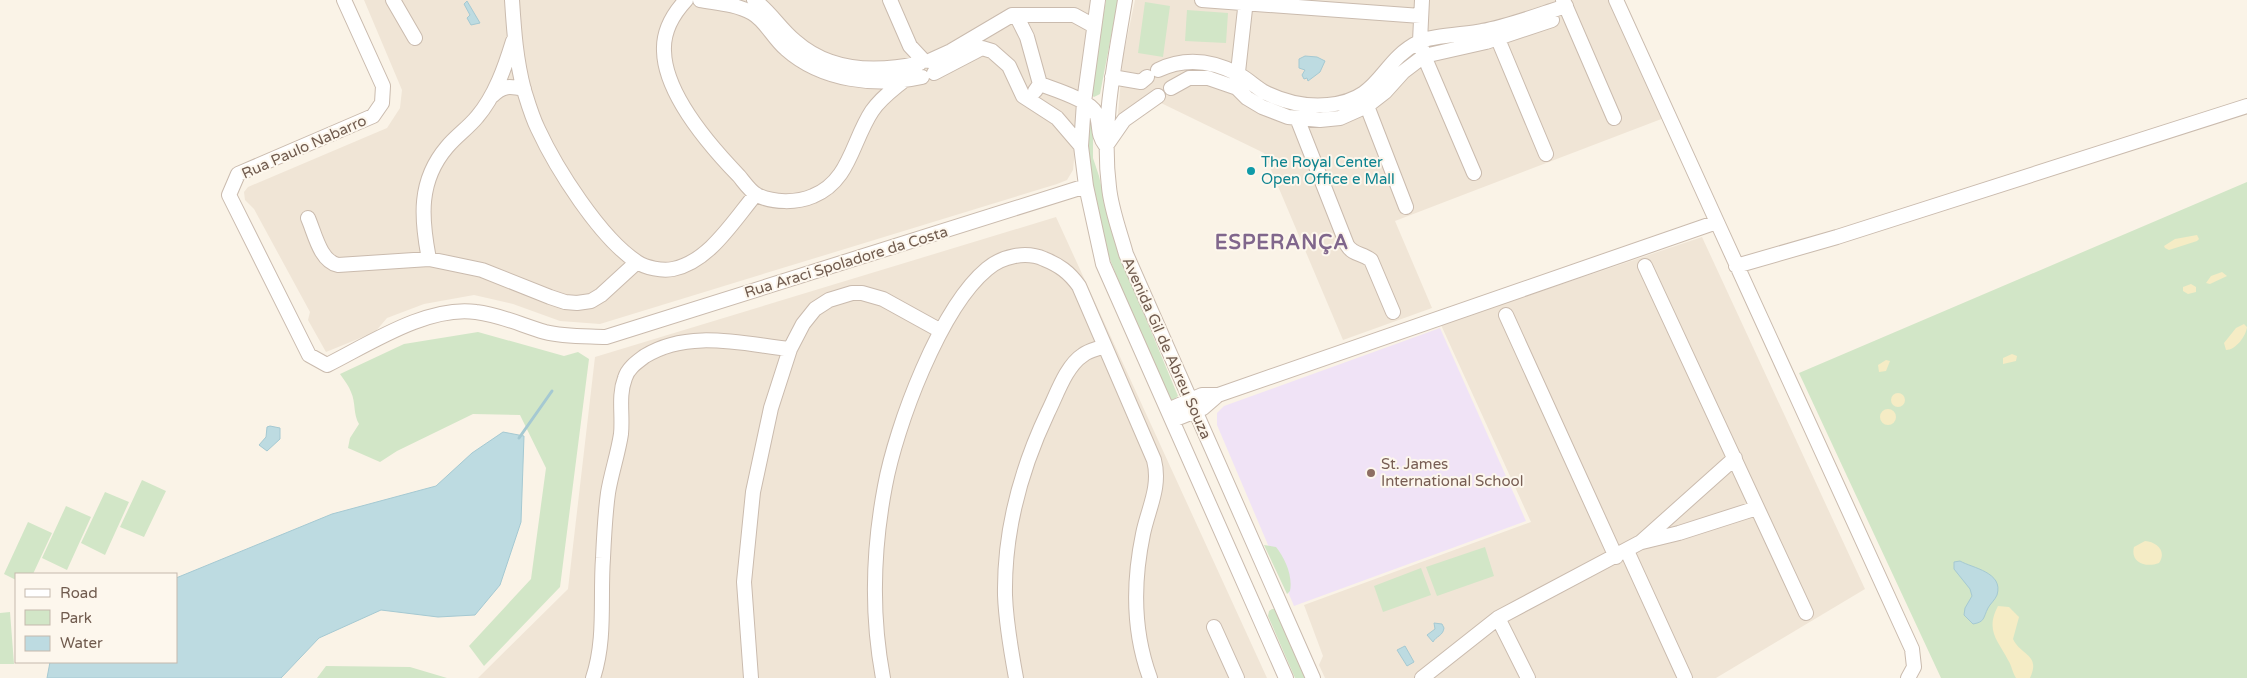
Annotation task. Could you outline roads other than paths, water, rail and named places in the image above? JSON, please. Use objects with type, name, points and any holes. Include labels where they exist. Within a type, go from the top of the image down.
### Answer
[{"type":"street","name":"Rua Paulo Nabarro","points":[[344,0],[383,86],[382,103],[373,116],[238,174],[230,194],[309,355],[327,365],[401,328],[439,314],[474,312],[516,321],[546,332],[606,337]]},
{"type":"street","points":[[393,0],[415,38]]},
{"type":"street","points":[[686,0],[671,19],[666,31],[664,51],[668,72],[681,102],[699,131],[756,194],[778,200],[802,199],[824,191],[833,184],[847,166],[864,125],[873,110],[891,90],[1007,17],[1016,15],[1074,15],[1094,26]]},
{"type":"street","points":[[700,0],[737,7],[755,4]]},
{"type":"street","points":[[890,0],[910,46],[926,67]]},
{"type":"street","name":"Avenida Gil de Abreu Souza","points":[[1098,0],[1084,102],[1082,146],[1086,186],[1103,264],[1286,678]]},
{"type":"street","name":"Avenida Gil de Abreu Souza","points":[[1125,0],[1106,117],[1106,146],[1109,188],[1126,254],[1313,678]]},
{"type":"street","points":[[1202,0],[1421,16]]},
{"type":"street","points":[[1422,0],[1420,41],[1424,56],[1474,173]]},
{"type":"street","points":[[1616,0],[1912,649],[1914,667],[1908,678]]},
{"type":"street","points":[[511,2],[513,40],[524,89],[537,127],[558,166],[605,231],[637,262],[666,270],[684,266],[694,261],[712,246],[756,194]]},
{"type":"street","points":[[1246,2],[1237,81],[1247,98],[1262,107],[1288,117],[1320,120],[1340,118],[1367,106],[1385,92],[1403,72],[1424,56],[1496,34],[1566,7],[1614,118]]},
{"type":"street","points":[[755,4],[791,54],[815,68],[860,80],[903,81]]},
{"type":"street","points":[[755,4],[794,41],[820,58],[830,62],[875,69],[926,67],[982,48],[987,49],[1009,66],[1021,92],[1029,100],[1057,118],[1082,146]]},
{"type":"street","points":[[1016,15],[1026,37],[1040,84]]},
{"type":"street","points":[[1112,77],[1140,82],[1152,73],[1175,63],[1188,60],[1213,63],[1237,81],[1281,99],[1314,106],[1330,105],[1346,102],[1365,94],[1391,64],[1420,41],[1496,34]]},
{"type":"street","points":[[1496,34],[1546,154]]},
{"type":"street","points":[[429,259],[422,213],[431,171],[447,147],[478,116],[490,98],[498,82],[513,40]]},
{"type":"street","points":[[1170,88],[1184,80],[1200,77],[1237,81]]},
{"type":"street","points":[[1029,100],[1040,84]]},
{"type":"street","points":[[1040,84],[1084,102],[1095,110],[1099,135],[1106,146],[1124,120],[1158,96]]},
{"type":"street","points":[[490,98],[504,87],[510,86],[524,89]]},
{"type":"street","points":[[1367,106],[1406,206]]},
{"type":"street","points":[[1736,266],[1837,237],[2247,106]]},
{"type":"street","points":[[1297,118],[1347,245],[1355,254],[1366,256],[1371,260],[1393,312]]},
{"type":"street","name":"Rua Araci Spoladore da Costa","points":[[606,337],[1086,186]]},
{"type":"street","points":[[308,218],[322,252],[332,264],[429,259],[482,270],[564,302],[591,301],[601,295],[637,262]]},
{"type":"street","points":[[1171,415],[1192,406],[1202,395],[1218,395],[1716,222]]},
{"type":"street","points":[[883,678],[877,632],[874,580],[885,487],[901,426],[941,331],[969,289],[988,267],[1018,255],[1030,255],[1046,260],[1065,270],[1076,281],[1154,460],[1156,470],[1155,490],[1143,534],[1136,585],[1138,627],[1150,678]]},
{"type":"street","points":[[1645,266],[1806,613]]},
{"type":"street","points":[[751,678],[744,582],[750,514],[765,431],[790,349],[802,324],[815,309],[829,300],[852,293],[862,293],[882,299],[941,331]]},
{"type":"street","points":[[1506,315],[1622,554],[1685,678]]},
{"type":"street","points":[[592,678],[601,641],[602,560],[608,492],[621,433],[622,392],[627,374],[640,360],[650,354],[688,341],[717,341],[790,349]]},
{"type":"street","points":[[1016,678],[1006,610],[1006,566],[1012,523],[1023,475],[1036,438],[1072,366],[1082,355],[1104,346]]},
{"type":"street","points":[[1422,678],[1498,618],[1622,554],[1641,542],[1735,458]]},
{"type":"street","points":[[1641,542],[1678,533],[1757,508]]},
{"type":"street","points":[[1498,618],[1528,678]]},
{"type":"street","points":[[1214,627],[1237,678]]},
{"type":"water","points":[[467,1],[480,23],[471,25],[467,18],[470,15],[464,4]]},
{"type":"water","points":[[1305,56],[1317,57],[1325,61],[1320,72],[1308,81],[1302,75],[1305,70],[1299,68],[1299,59]]},
{"type":"water","points":[[267,427],[280,428],[280,439],[267,451],[259,445],[266,437]]},
{"type":"water","points":[[503,432],[524,436],[521,522],[500,585],[475,615],[438,617],[381,610],[319,638],[281,678],[47,678],[50,663],[178,663],[178,577],[332,514],[436,486],[472,453]]},
{"type":"water","points":[[1960,561],[1992,576],[1998,587],[1997,595],[1983,619],[1973,624],[1964,615],[1965,608],[1972,596],[1970,589],[1954,569],[1954,562]]},
{"type":"water","points":[[1434,623],[1442,624],[1444,628],[1442,633],[1433,642],[1427,635],[1435,629]]},
{"type":"water","points":[[1405,646],[1414,662],[1407,666],[1397,650]]},
{"type":"waterway","points":[[519,438],[552,391]]},
{"type":"place","name":"The Royal Center Open Office e Mall","points":[[1251,171]]},
{"type":"place","name":"St. James International School","points":[[1371,473]]},
{"type":"district","name":"ESPERANÇA","points":[[1282,242]]}]
